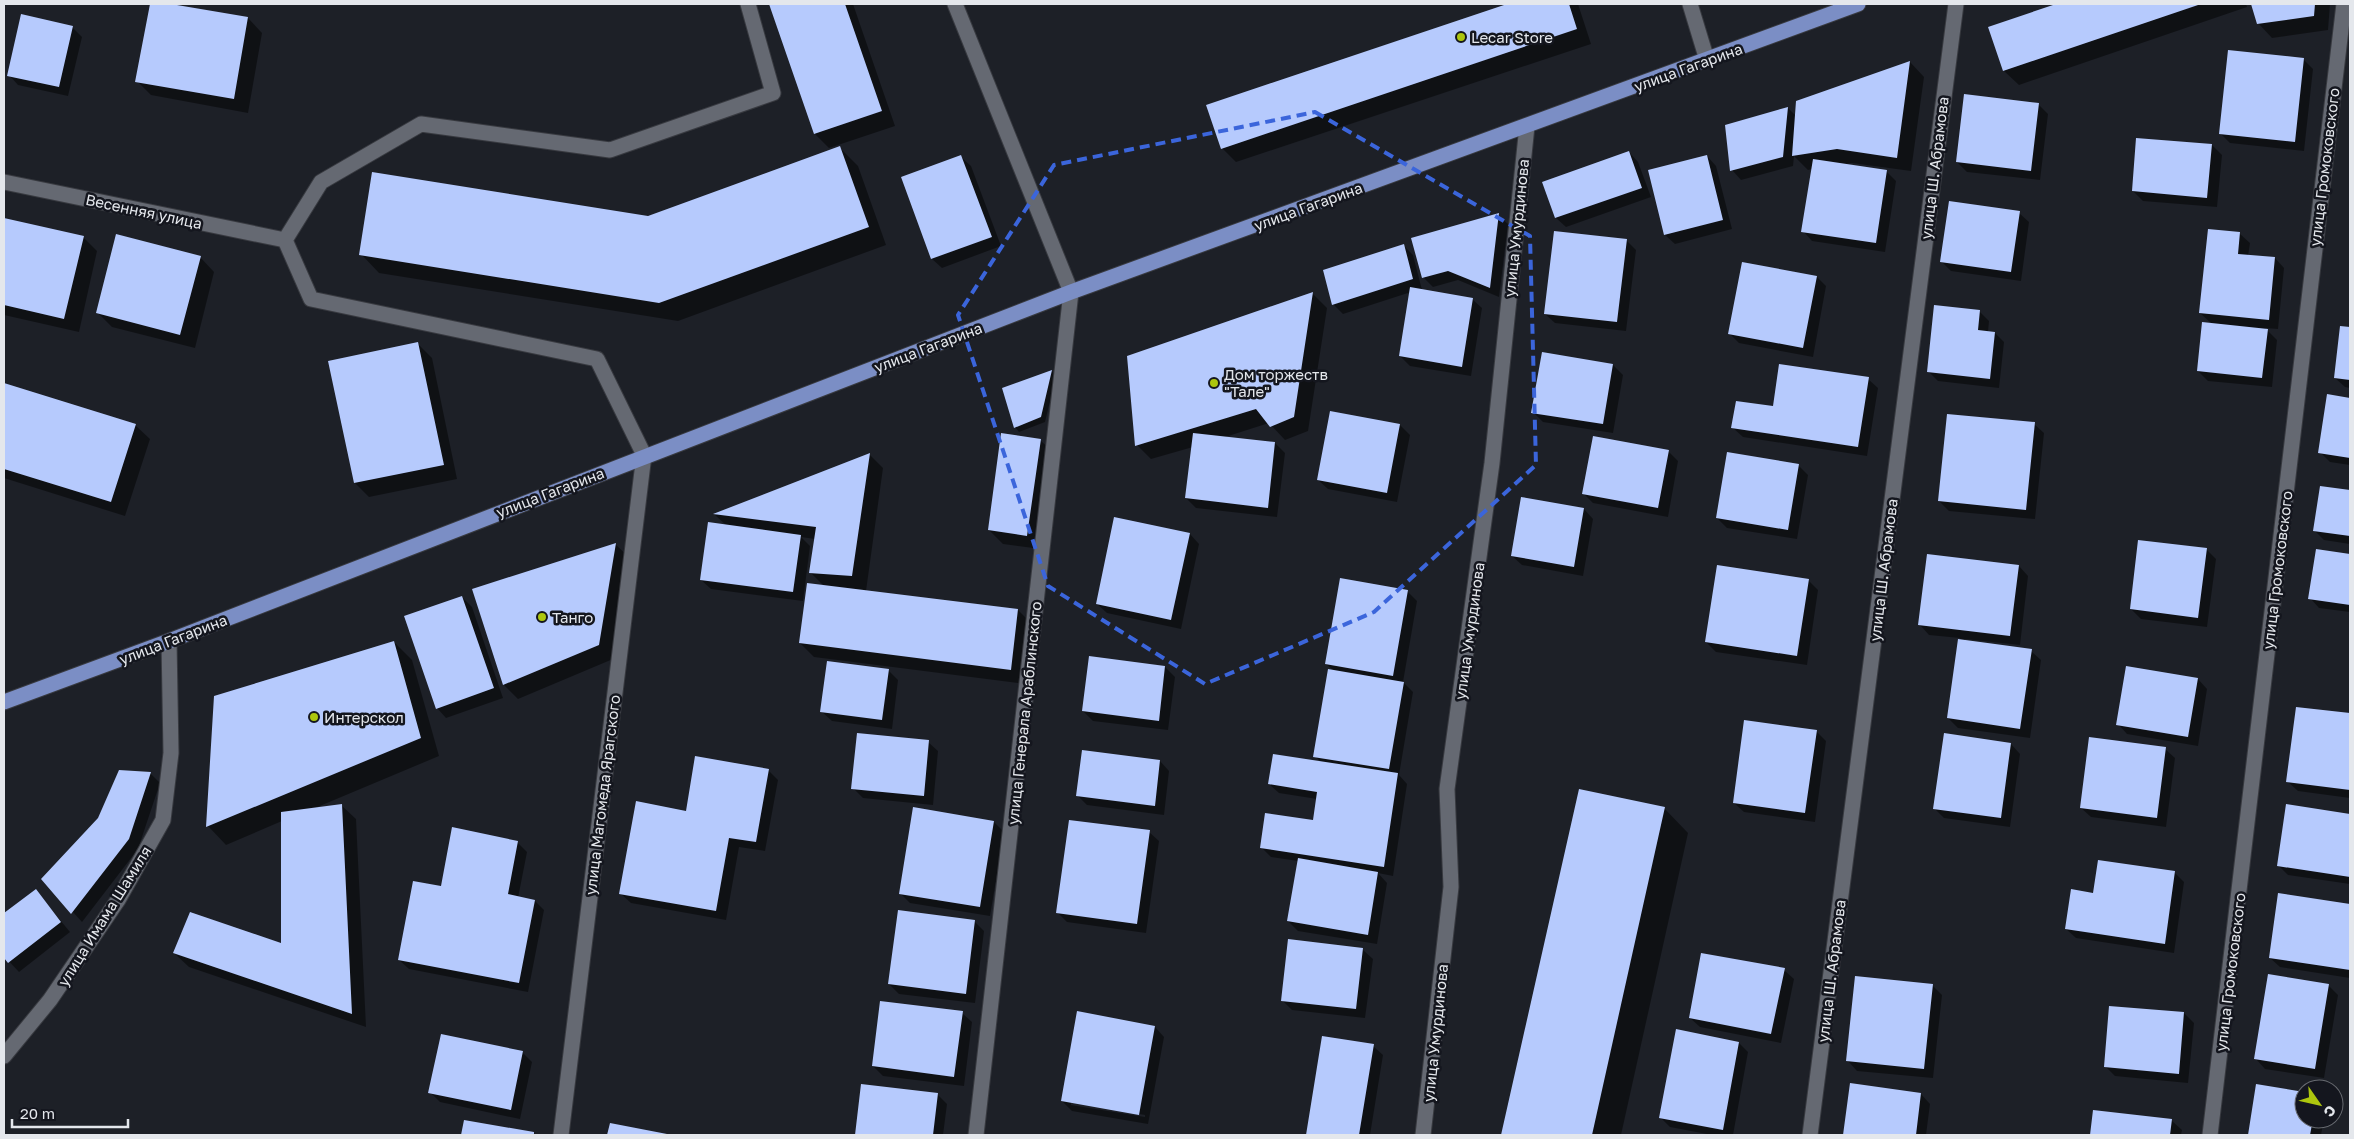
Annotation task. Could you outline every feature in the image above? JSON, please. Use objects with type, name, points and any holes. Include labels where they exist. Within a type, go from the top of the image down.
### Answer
[{"type":"main road","name":"улица Гагарина","points":[[4,702],[169,641],[644,455],[1071,292],[1858,4]]},
{"type":"street","points":[[644,455],[597,359],[310,299],[285,240],[321,182],[421,124],[610,150],[773,93],[748,4]]},
{"type":"street","points":[[955,4],[1071,292]]},
{"type":"street","points":[[1690,4],[1707,60]]},
{"type":"street","name":"улица Ш. Абрамова","points":[[1810,1135],[1956,4]]},
{"type":"street","name":"улица Громоковского","points":[[2210,1135],[2344,4]]},
{"type":"street","name":"улица Умурдинова","points":[[1423,1135],[1451,887],[1447,789],[1492,463],[1527,126]]},
{"type":"street","name":"Весенняя улица","points":[[4,182],[285,240]]},
{"type":"street","name":"улица Генерала Араблинского","points":[[976,1135],[1071,292]]},
{"type":"street","name":"улица Магомеда Ярагского","points":[[561,1135],[644,455]]},
{"type":"street","name":"улица Имама Шамиля","points":[[4,1056],[50,1000],[118,900],[163,820],[171,753],[169,641]]},
{"type":"highlighted area","points":[[1315,112],[1530,236],[1536,465],[1374,612],[1205,684],[1048,586],[958,315],[1054,165]]},
{"type":"building","points":[[150,4],[171,4],[248,17],[234,99],[135,82]]},
{"type":"building","points":[[769,4],[845,4],[882,111],[814,134]]},
{"type":"building","points":[[1507,4],[1569,4],[1577,29],[1221,149],[1206,105]]},
{"type":"building","points":[[2056,4],[2201,4],[2003,71],[1988,27]]},
{"type":"building","points":[[2251,4],[2315,4],[2314,16],[2257,24]]},
{"type":"building","points":[[21,14],[73,26],[59,87],[7,76]]},
{"type":"building","points":[[2228,50],[2304,58],[2295,142],[2219,134]]},
{"type":"building","points":[[1910,61],[1897,158],[1837,149],[1792,156],[1796,101]]},
{"type":"building","points":[[1964,94],[2039,103],[2031,171],[1956,162]]},
{"type":"building","points":[[1788,107],[1783,157],[1730,171],[1725,125]]},
{"type":"building","points":[[2136,138],[2212,144],[2207,198],[2132,191]]},
{"type":"building","points":[[840,146],[869,227],[659,303],[359,255],[372,172],[648,216]]},
{"type":"building","points":[[1629,151],[1642,188],[1555,218],[1542,182]]},
{"type":"building","points":[[961,155],[992,237],[931,259],[901,177]]},
{"type":"building","points":[[1707,155],[1723,220],[1664,235],[1648,170]]},
{"type":"building","points":[[1813,159],[1887,170],[1876,243],[1801,232]]},
{"type":"building","points":[[1949,201],[2020,211],[2011,272],[1940,262]]},
{"type":"building","points":[[1499,213],[1490,288],[1448,271],[1422,278],[1411,238]]},
{"type":"building","points":[[4,218],[84,236],[64,319],[4,305]]},
{"type":"building","points":[[2208,229],[2240,232],[2238,254],[2275,257],[2269,320],[2199,313]]},
{"type":"building","points":[[1554,231],[1627,239],[1617,322],[1544,314]]},
{"type":"building","points":[[116,234],[201,256],[180,335],[96,313]]},
{"type":"building","points":[[1404,244],[1413,279],[1332,305],[1323,270]]},
{"type":"building","points":[[1742,262],[1817,276],[1803,348],[1728,334]]},
{"type":"building","points":[[1410,287],[1473,298],[1462,367],[1399,356]]},
{"type":"building","name":"Дом торжеств \"Тале\"","points":[[1313,292],[1294,417],[1270,427],[1256,409],[1135,446],[1127,356]]},
{"type":"building","points":[[1934,305],[1980,310],[1978,330],[1995,332],[1990,379],[1927,372]]},
{"type":"building","points":[[2202,322],[2268,329],[2262,378],[2197,371]]},
{"type":"building","points":[[2340,326],[2350,327],[2350,380],[2334,378]]},
{"type":"building","points":[[418,342],[444,465],[354,483],[328,361]]},
{"type":"building","points":[[1542,352],[1613,364],[1603,424],[1531,413]]},
{"type":"building","points":[[1779,364],[1869,377],[1858,447],[1731,428],[1736,401],[1773,406]]},
{"type":"building","points":[[1052,370],[1041,417],[1014,428],[1002,388]]},
{"type":"building","points":[[4,383],[136,424],[111,502],[4,469]]},
{"type":"building","points":[[2327,394],[2350,398],[2350,458],[2318,453]]},
{"type":"building","points":[[1330,411],[1400,424],[1387,493],[1317,480]]},
{"type":"building","points":[[1947,414],[2035,422],[2026,510],[1938,501]]},
{"type":"building","points":[[1001,433],[1041,439],[1027,536],[988,530]]},
{"type":"building","points":[[1193,433],[1275,442],[1268,508],[1185,498]]},
{"type":"building","points":[[1593,436],[1669,450],[1658,508],[1582,494]]},
{"type":"building","points":[[1727,452],[1799,464],[1788,530],[1716,518]]},
{"type":"building","points":[[870,453],[852,576],[809,573],[816,527],[713,514]]},
{"type":"building","points":[[2320,486],[2350,490],[2350,536],[2313,531]]},
{"type":"building","points":[[1521,497],[1584,508],[1574,567],[1511,556]]},
{"type":"building","points":[[1114,517],[1190,533],[1171,620],[1096,604]]},
{"type":"building","points":[[708,522],[801,535],[793,592],[700,580]]},
{"type":"building","points":[[2138,540],[2207,548],[2198,618],[2130,609]]},
{"type":"building","name":"Танго","points":[[616,543],[599,645],[503,685],[472,589]]},
{"type":"building","points":[[2316,549],[2350,554],[2350,605],[2308,599]]},
{"type":"building","points":[[1927,554],[2019,565],[2010,636],[1918,625]]},
{"type":"building","points":[[1717,565],[1809,579],[1797,656],[1705,642]]},
{"type":"building","points":[[1340,578],[1408,590],[1393,676],[1325,664]]},
{"type":"building","points":[[807,583],[1018,609],[1011,670],[799,643]]},
{"type":"building","points":[[462,596],[494,688],[436,709],[404,616]]},
{"type":"building","points":[[1958,639],[2032,649],[2020,729],[1947,718]]},
{"type":"building","name":"Интерскол","points":[[394,641],[421,738],[206,827],[214,696]]},
{"type":"building","points":[[1089,656],[1165,666],[1159,721],[1082,711]]},
{"type":"building","points":[[827,661],[889,669],[882,720],[820,712]]},
{"type":"building","points":[[2126,666],[2198,678],[2188,737],[2116,725]]},
{"type":"building","points":[[1328,669],[1404,682],[1389,769],[1313,757]]},
{"type":"building","points":[[2296,707],[2350,713],[2350,790],[2286,782]]},
{"type":"building","points":[[1744,720],[1817,730],[1805,813],[1733,803]]},
{"type":"building","points":[[857,733],[929,740],[924,796],[851,789]]},
{"type":"building","points":[[1944,733],[2011,743],[2001,818],[1933,809]]},
{"type":"building","points":[[2089,737],[2166,747],[2157,818],[2080,808]]},
{"type":"building","points":[[1082,750],[1160,760],[1155,806],[1076,796]]},
{"type":"building","points":[[1273,754],[1398,773],[1384,867],[1260,848],[1265,813],[1313,820],[1317,792],[1268,784]]},
{"type":"building","points":[[695,756],[769,769],[756,842],[729,838],[716,911],[619,894],[636,801],[686,811]]},
{"type":"building","points":[[119,770],[151,772],[129,839],[71,914],[41,879],[98,818]]},
{"type":"building","points":[[1579,789],[1665,807],[1592,1135],[1501,1135]]},
{"type":"building","points":[[342,804],[352,1014],[173,953],[190,912],[281,943],[281,812]]},
{"type":"building","points":[[2286,804],[2350,814],[2350,877],[2277,866]]},
{"type":"building","points":[[913,807],[994,821],[980,907],[899,894]]},
{"type":"building","points":[[1069,820],[1150,830],[1137,924],[1056,913]]},
{"type":"building","points":[[452,827],[518,841],[508,894],[535,900],[519,983],[398,960],[413,881],[441,886]]},
{"type":"building","points":[[1298,858],[1378,872],[1368,935],[1287,921]]},
{"type":"building","points":[[2098,860],[2175,871],[2165,944],[2065,929],[2071,889],[2093,893]]},
{"type":"building","points":[[36,889],[61,922],[8,963],[4,958],[4,913]]},
{"type":"building","points":[[2278,893],[2350,904],[2350,970],[2269,958]]},
{"type":"building","points":[[898,910],[975,920],[966,994],[888,984]]},
{"type":"building","points":[[1288,939],[1363,948],[1356,1009],[1281,1001]]},
{"type":"building","points":[[1701,953],[1785,968],[1771,1034],[1689,1018]]},
{"type":"building","points":[[2268,974],[2329,984],[2315,1069],[2254,1059]]},
{"type":"building","points":[[1855,976],[1933,984],[1924,1069],[1846,1061]]},
{"type":"building","points":[[880,1001],[963,1011],[954,1077],[872,1066]]},
{"type":"building","points":[[2109,1006],[2184,1012],[2179,1074],[2104,1067]]},
{"type":"building","points":[[1077,1011],[1155,1026],[1139,1115],[1061,1101]]},
{"type":"building","points":[[1676,1029],[1739,1042],[1723,1130],[1659,1118]]},
{"type":"building","points":[[441,1034],[523,1051],[511,1110],[428,1093]]},
{"type":"building","points":[[1322,1036],[1374,1044],[1359,1135],[1306,1135]]},
{"type":"building","points":[[1850,1083],[1921,1093],[1916,1135],[1843,1135]]},
{"type":"building","points":[[861,1084],[938,1093],[933,1135],[855,1135]]},
{"type":"building","points":[[2256,1084],[2294,1090],[2294,1129],[2311,1129],[2310,1135],[2248,1135]]},
{"type":"building","points":[[2093,1110],[2172,1119],[2170,1135],[2090,1135]]},
{"type":"building","points":[[464,1120],[534,1132],[534,1135],[461,1135]]},
{"type":"building","points":[[610,1123],[667,1134],[667,1135],[607,1135]]},
{"type":"place","name":"Lecar Store","points":[[1461,37]]},
{"type":"place","name":"Дом торжеств \"Тале\"","points":[[1214,383]]},
{"type":"place","name":"Танго","points":[[542,617]]},
{"type":"place","name":"Интерскол","points":[[314,717]]}]
